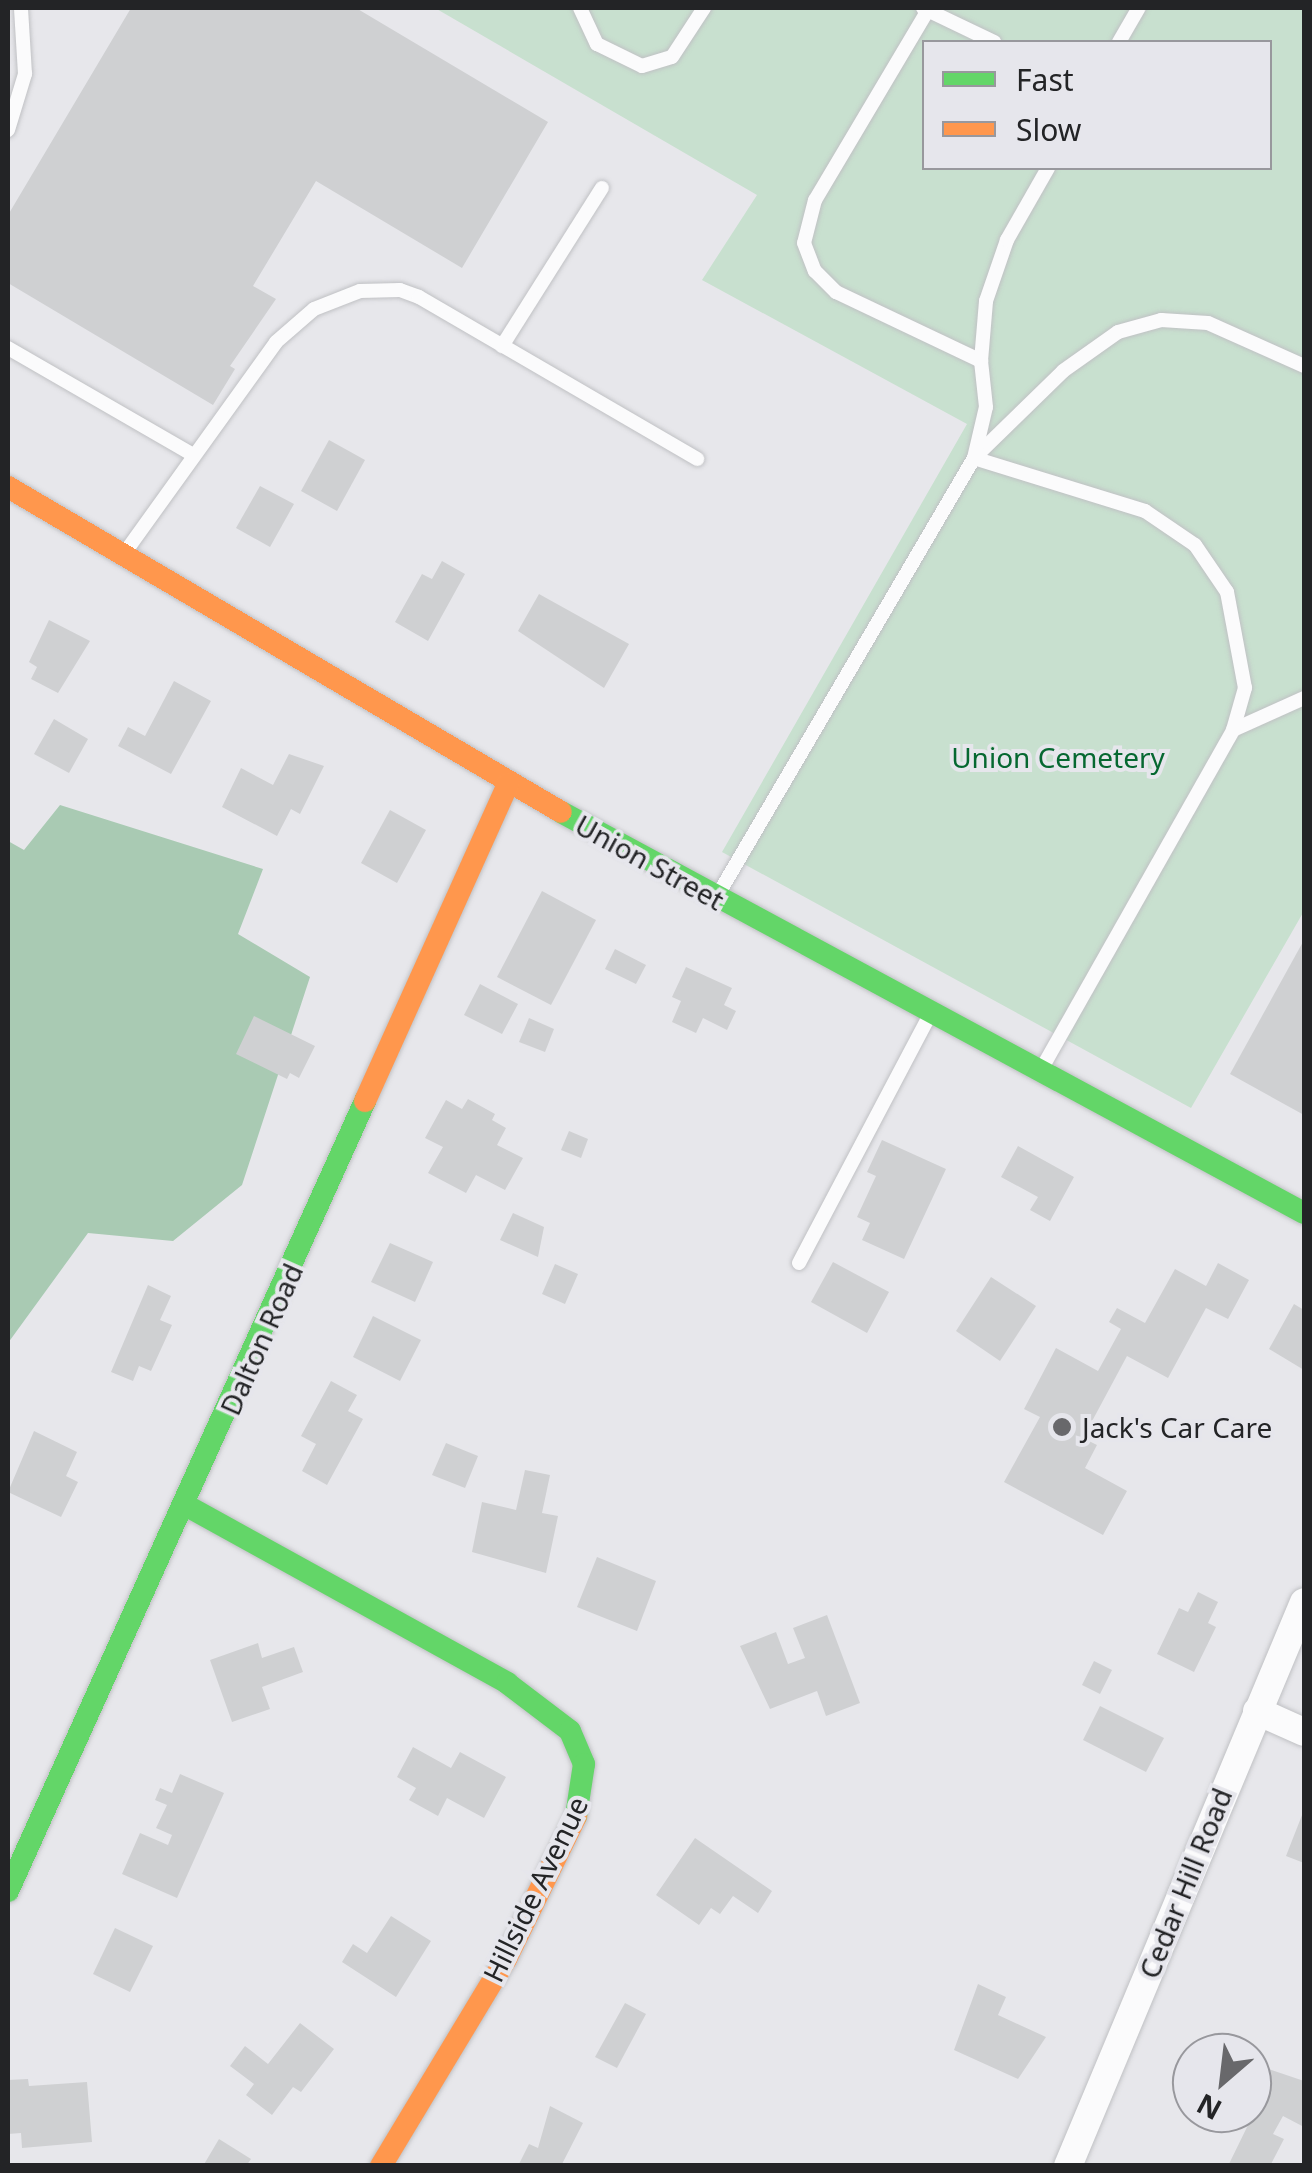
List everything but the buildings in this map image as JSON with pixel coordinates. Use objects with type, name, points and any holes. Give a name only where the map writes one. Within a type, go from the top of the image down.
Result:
[{"type":"street","name":"Union Street","points":[[8,487],[508,784],[1304,1213]]},
{"type":"street","name":"Dalton Road","points":[[9,1887],[187,1506],[508,784]]},
{"type":"street","name":"Hillside Avenue","points":[[187,1506],[507,1683],[570,1731],[584,1764],[576,1817],[506,1960],[380,2166]]},
{"type":"street","name":"Cedar Hill Road","points":[[1068,2166],[1304,1602]]},
{"type":"street","points":[[1257,1710],[1304,1732]]},
{"type":"lane","points":[[8,130],[25,74],[21,8]]},
{"type":"lane","points":[[580,8],[596,44],[642,66],[672,57],[704,8]]},
{"type":"lane","points":[[1120,40],[1139,8]]},
{"type":"lane","points":[[981,361],[836,292],[815,272],[804,243],[815,200],[925,9],[990,40]]},
{"type":"lane","points":[[974,458],[986,407],[981,361],[994,271],[1047,170]]},
{"type":"lane","points":[[502,346],[602,188]]},
{"type":"lane","points":[[122,556],[276,342],[340,295],[400,290],[697,459]]},
{"type":"lane","points":[[716,898],[974,458],[1062,371],[1138,324],[1208,323],[1304,366]]},
{"type":"lane","points":[[8,348],[193,455]]},
{"type":"lane","points":[[974,458],[1145,511],[1195,545],[1227,592],[1238,632],[1245,688],[1233,730],[1040,1070]]},
{"type":"lane","points":[[1233,730],[1304,698]]},
{"type":"lane","points":[[799,1262],[932,1012]]},
{"type":"green space","name":"Union Cemetery","points":[[435,8],[1304,8],[1304,911],[1191,1108],[722,852],[967,424],[702,280],[757,195]]},
{"type":"green space","points":[[60,805],[263,869],[238,934],[310,977],[242,1185],[173,1241],[88,1233],[8,1343],[8,841],[24,850]]},
{"type":"traffic: fast","points":[[561,812],[1304,1213]]},
{"type":"traffic: fast","points":[[8,1891],[365,1101]]},
{"type":"traffic: fast","points":[[187,1506],[507,1683],[570,1731],[584,1764],[576,1816]]},
{"type":"traffic: slow","points":[[8,487],[561,812]]},
{"type":"traffic: slow","points":[[365,1101],[508,784]]},
{"type":"traffic: slow","points":[[381,2166],[506,1959],[576,1816]]},
{"type":"place","name":"Jack's Car Care","points":[[1062,1427]]}]
